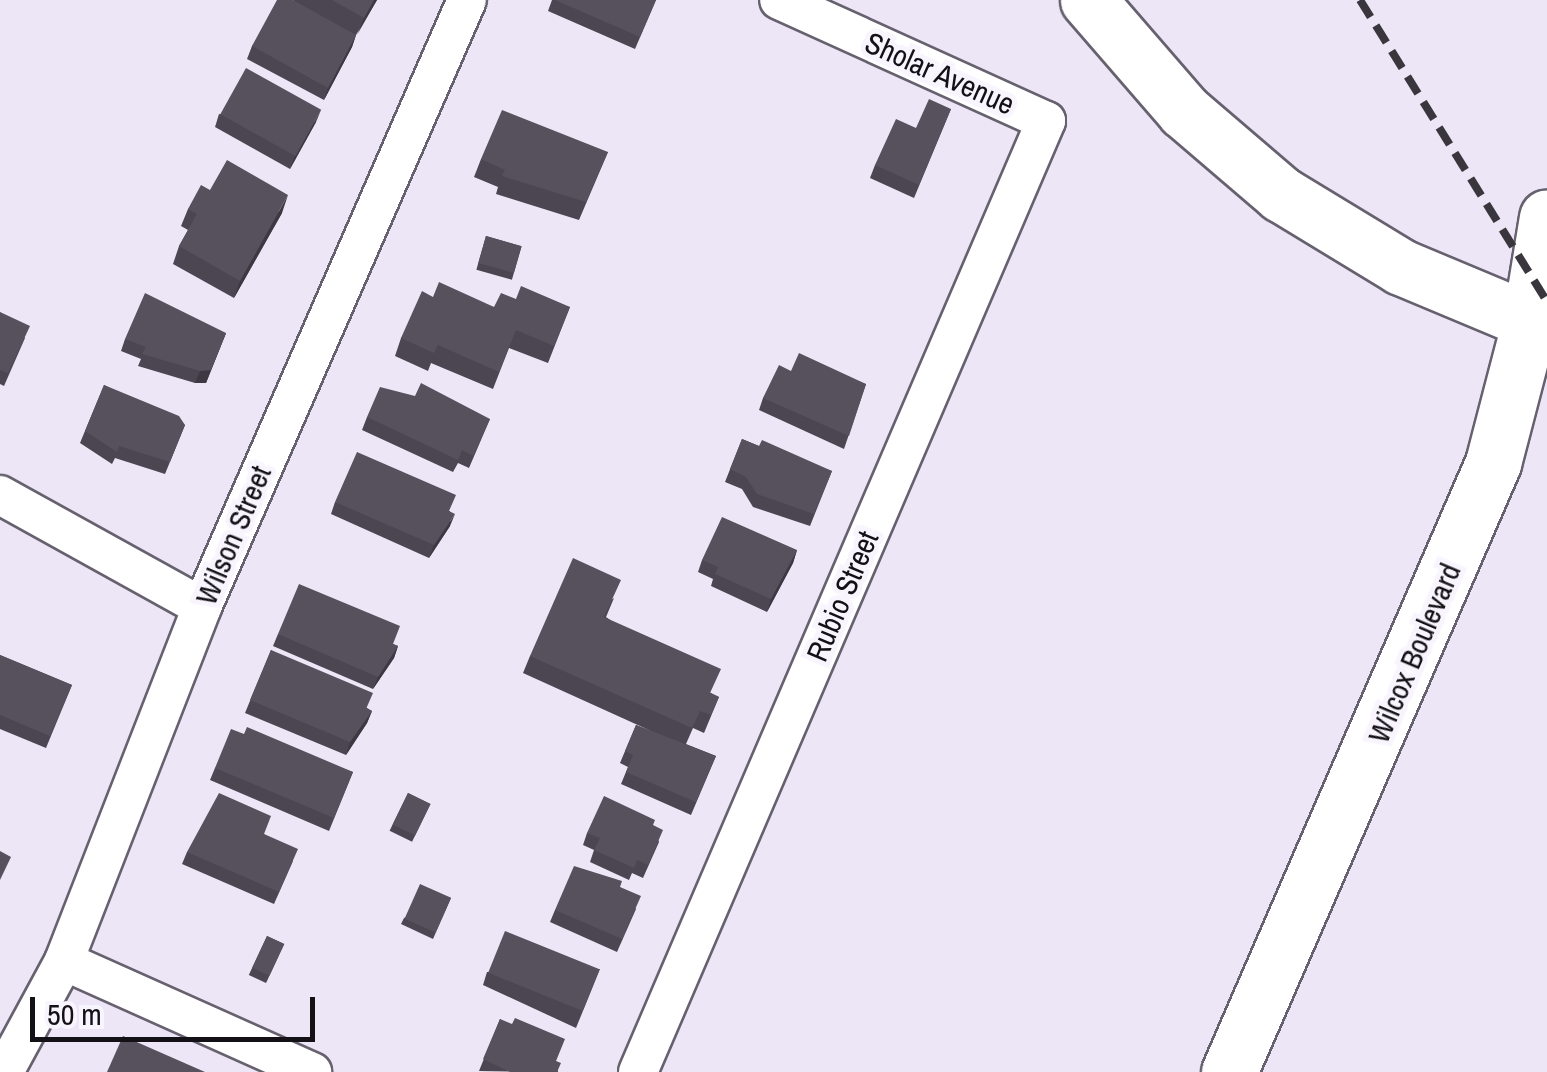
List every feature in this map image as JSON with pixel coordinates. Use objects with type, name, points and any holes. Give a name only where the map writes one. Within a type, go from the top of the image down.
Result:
[{"type":"main road","points":[[1088,0],[1184,111],[1281,194],[1400,267],[1539,324]]},
{"type":"main road","name":"Wilcox Boulevard","points":[[1229,1072],[1486,482],[1539,324],[1547,216]]},
{"type":"street","name":"Wilson Street","points":[[3,1071],[64,961],[202,607],[467,0]]},
{"type":"street","name":"Sholar Avenue","points":[[780,0],[1046,121]]},
{"type":"street","name":"Rubio Street","points":[[638,1072],[1046,121]]},
{"type":"street","points":[[0,495],[202,607]]},
{"type":"street","points":[[64,961],[312,1072]]},
{"type":"building","points":[[277,0],[293,0],[356,35],[328,88],[252,46]]},
{"type":"building","points":[[332,0],[374,0],[364,18]]},
{"type":"building","points":[[555,0],[656,0],[640,37]]},
{"type":"building","points":[[246,68],[321,110],[296,156],[220,114]]},
{"type":"building","points":[[929,99],[951,109],[919,185],[875,165],[896,119],[916,128]]},
{"type":"building","points":[[502,110],[608,152],[586,202],[502,176],[505,170],[481,159]]},
{"type":"building","points":[[227,160],[288,195],[240,281],[179,246],[197,214],[188,209],[201,185],[210,190]]},
{"type":"building","points":[[486,236],[522,246],[514,273],[478,263]]},
{"type":"building","points":[[439,282],[494,307],[501,293],[516,299],[521,286],[570,307],[554,346],[516,330],[499,372],[438,345],[434,353],[401,338],[422,291],[433,297]]},
{"type":"building","points":[[145,293],[226,333],[211,370],[200,371],[142,354],[146,347],[125,339]]},
{"type":"building","points":[[0,312],[30,326],[8,373],[0,370]]},
{"type":"building","points":[[799,353],[866,384],[849,436],[763,398],[779,365],[791,371]]},
{"type":"building","points":[[421,383],[490,419],[473,456],[462,450],[458,460],[367,417],[380,387],[415,396]]},
{"type":"building","points":[[104,385],[179,416],[185,425],[170,462],[119,446],[117,452],[85,431]]},
{"type":"building","points":[[742,439],[759,446],[762,440],[832,471],[814,514],[757,494],[746,477],[730,469]]},
{"type":"building","points":[[357,452],[456,495],[449,511],[455,514],[434,545],[335,502]]},
{"type":"building","points":[[722,517],[797,550],[771,599],[715,574],[718,567],[702,560]]},
{"type":"building","points":[[573,558],[621,580],[604,617],[721,669],[710,693],[719,697],[711,715],[700,711],[692,728],[530,656]]},
{"type":"building","points":[[299,584],[400,626],[393,644],[398,646],[378,677],[278,634]]},
{"type":"building","points":[[271,650],[373,693],[366,709],[372,711],[350,742],[250,700]]},
{"type":"building","points":[[0,655],[72,685],[50,736],[0,715]]},
{"type":"building","points":[[636,725],[716,756],[696,802],[626,772],[633,755],[625,751]]},
{"type":"building","points":[[247,727],[353,772],[334,818],[215,768],[231,729],[244,734]]},
{"type":"building","points":[[219,793],[271,816],[264,834],[298,849],[279,892],[187,852]]},
{"type":"building","points":[[408,793],[430,804],[415,835],[393,824]]},
{"type":"building","points":[[604,796],[655,820],[653,825],[663,830],[648,865],[637,860],[634,868],[594,850],[600,838],[587,833]]},
{"type":"building","points":[[0,851],[11,857],[0,880]]},
{"type":"building","points":[[574,866],[622,881],[620,887],[641,896],[622,939],[555,910]]},
{"type":"building","points":[[420,884],[451,898],[436,933],[405,919]]},
{"type":"building","points":[[505,931],[600,969],[583,1011],[488,973]]},
{"type":"building","points":[[267,936],[284,944],[269,976],[252,968]]},
{"type":"building","points":[[515,1018],[565,1039],[556,1061],[561,1063],[557,1072],[510,1072],[483,1059],[500,1019],[512,1024]]},
{"type":"building","points":[[123,1036],[205,1072],[107,1072]]},
{"type":"railway","points":[[1360,0],[1547,302]]}]
